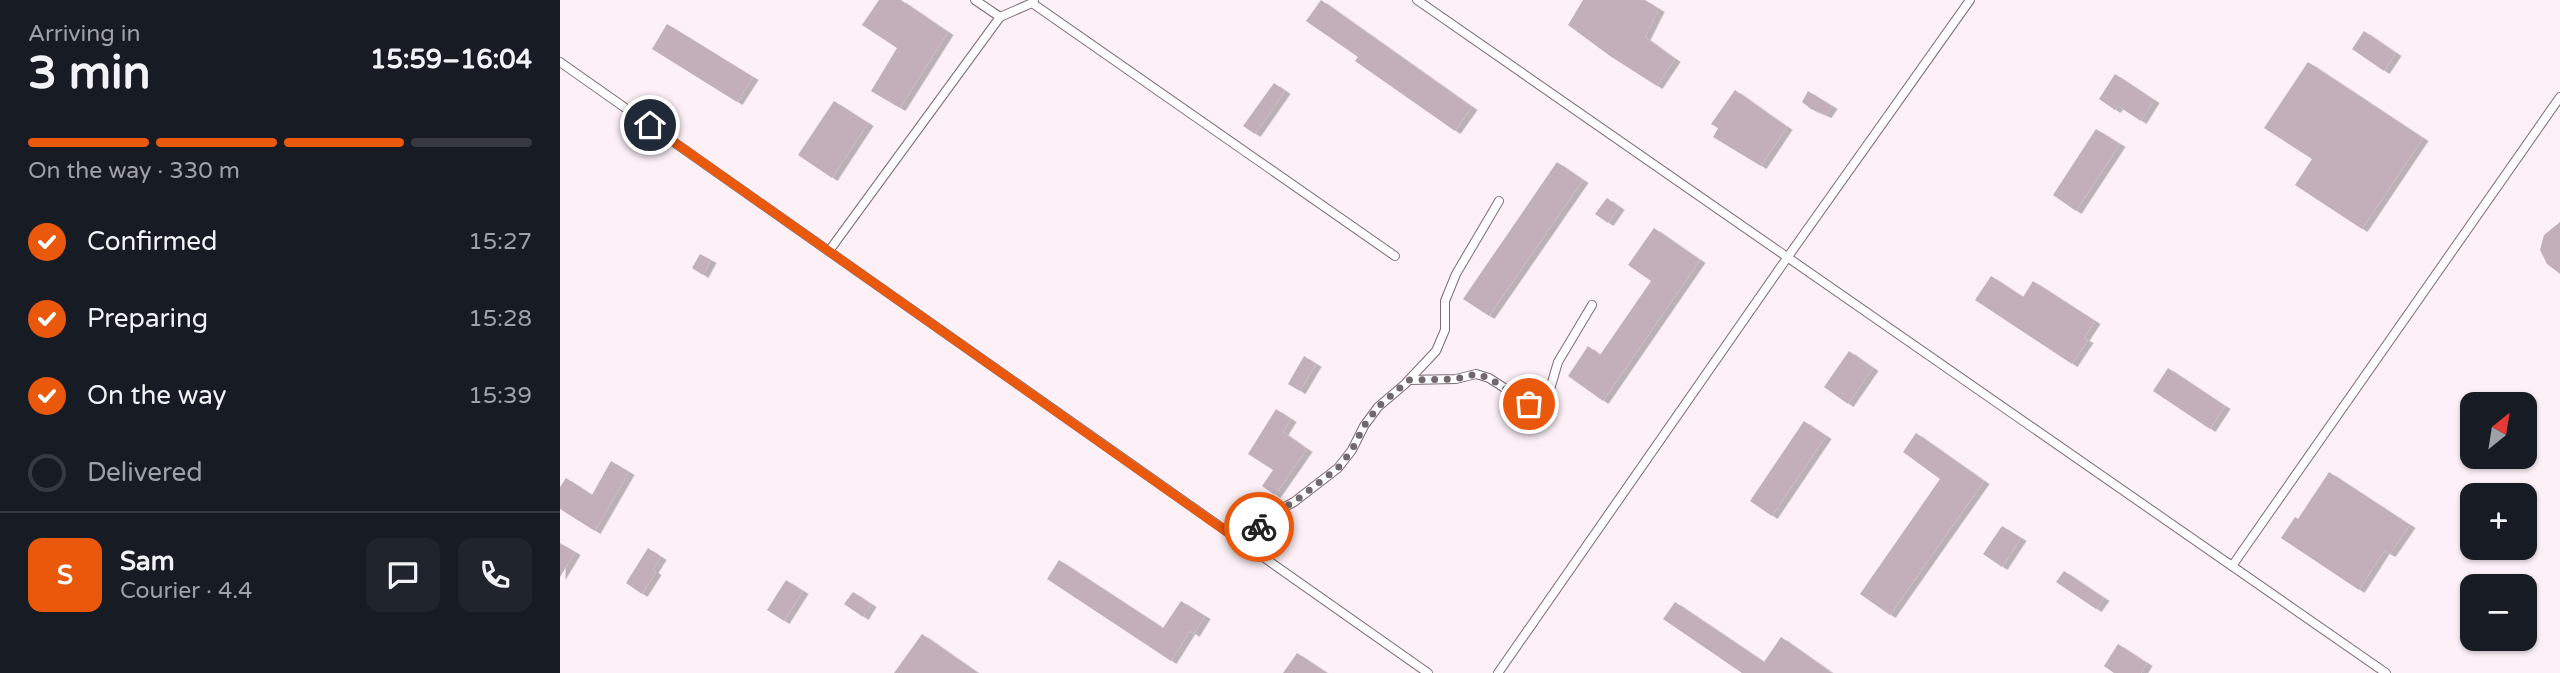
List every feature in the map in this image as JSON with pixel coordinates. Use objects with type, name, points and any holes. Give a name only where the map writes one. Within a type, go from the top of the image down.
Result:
[{"type":"lane","points":[[975,0],[1000,17]]},
{"type":"lane","points":[[1417,0],[2386,673]]},
{"type":"lane","points":[[1498,673],[1970,0]]},
{"type":"lane","points":[[829,251],[1000,17],[1033,2],[1395,256]]},
{"type":"lane","points":[[560,62],[1428,673]]},
{"type":"lane","points":[[2232,566],[2560,97]]},
{"type":"lane","points":[[1244,544],[1269,515],[1294,502],[1338,468],[1378,407],[1436,352],[1445,330],[1445,301],[1448,292],[1499,201]]},
{"type":"lane","points":[[1409,380],[1456,379],[1476,374],[1489,378],[1529,404],[1538,403],[1548,396],[1558,362],[1592,306]]},
{"type":"building","points":[[879,0],[901,0],[948,32],[900,108],[871,91],[897,48],[862,25]]},
{"type":"building","points":[[1321,0],[1472,107],[1455,131],[1355,61],[1358,57],[1306,21]]},
{"type":"building","points":[[1583,0],[1645,0],[1659,9],[1645,37],[1675,59],[1657,86],[1568,25]]},
{"type":"building","points":[[667,24],[753,77],[737,102],[652,49]]},
{"type":"building","points":[[2364,31],[2396,53],[2384,71],[2352,49]]},
{"type":"building","points":[[2308,62],[2423,138],[2362,229],[2295,185],[2312,159],[2264,128]]},
{"type":"building","points":[[2115,74],[2154,100],[2141,121],[2118,106],[2115,110],[2099,99]]},
{"type":"building","points":[[1274,83],[1285,91],[1255,134],[1243,126]]},
{"type":"building","points":[[1735,90],[1787,127],[1761,166],[1713,137],[1718,128],[1711,124]]},
{"type":"building","points":[[1808,91],[1832,106],[1826,115],[1802,102]]},
{"type":"building","points":[[834,101],[868,123],[832,178],[798,155]]},
{"type":"building","points":[[2096,129],[2120,144],[2076,211],[2053,195]]},
{"type":"building","points":[[1557,162],[1583,180],[1489,316],[1463,299]]},
{"type":"building","points":[[1607,198],[1619,207],[1608,223],[1595,214]]},
{"type":"building","points":[[2560,222],[2560,274],[2547,264],[2540,250],[2544,235]]},
{"type":"building","points":[[1654,228],[1700,260],[1603,401],[1568,376],[1588,346],[1600,355],[1651,281],[1628,265]]},
{"type":"building","points":[[700,254],[711,260],[703,275],[692,268]]},
{"type":"building","points":[[1991,276],[2023,297],[2033,281],[2095,321],[2084,338],[2088,340],[2072,364],[1975,300]]},
{"type":"building","points":[[1849,351],[1873,368],[1848,404],[1824,387]]},
{"type":"building","points":[[1304,356],[1316,364],[1300,391],[1288,384]]},
{"type":"building","points":[[2168,368],[2225,406],[2210,429],[2153,391]]},
{"type":"building","points":[[1276,409],[1291,419],[1283,432],[1307,449],[1275,495],[1262,486],[1273,470],[1248,454]]},
{"type":"building","points":[[1804,421],[1826,436],[1772,516],[1750,501]]},
{"type":"building","points":[[1916,433],[1984,481],[1890,615],[1860,594],[1940,479],[1903,452]]},
{"type":"building","points":[[611,461],[629,472],[595,531],[560,509],[560,487],[566,478],[592,495]]},
{"type":"building","points":[[2329,472],[2410,525],[2390,554],[2384,551],[2359,590],[2281,538],[2295,517],[2298,519]]},
{"type":"building","points":[[2002,526],[2021,538],[2002,567],[1983,554]]},
{"type":"building","points":[[560,543],[575,552],[560,577]]},
{"type":"building","points":[[648,548],[661,557],[653,570],[656,572],[642,594],[626,583]]},
{"type":"building","points":[[1059,560],[1163,628],[1181,601],[1205,616],[1194,634],[1190,631],[1171,661],[1047,579]]},
{"type":"building","points":[[2064,571],[2104,598],[2096,609],[2056,582]]},
{"type":"building","points":[[786,580],[803,591],[784,621],[767,610]]},
{"type":"building","points":[[853,592],[871,604],[863,617],[844,604]]},
{"type":"building","points":[[1675,602],[1764,662],[1781,637],[1832,673],[1742,673],[1663,619]]},
{"type":"building","points":[[922,634],[978,673],[894,673]]},
{"type":"building","points":[[2118,644],[2147,663],[2141,673],[2114,673],[2104,666]]},
{"type":"building","points":[[1297,653],[1327,673],[1283,673]]},
{"type":"way so far","points":[[1259,527],[1269,515],[1294,502],[1338,468],[1378,407],[1409,380],[1456,379],[1476,374],[1489,378],[1529,404]]},
{"type":"route","points":[[650,125],[1244,544],[1259,527]]}]
